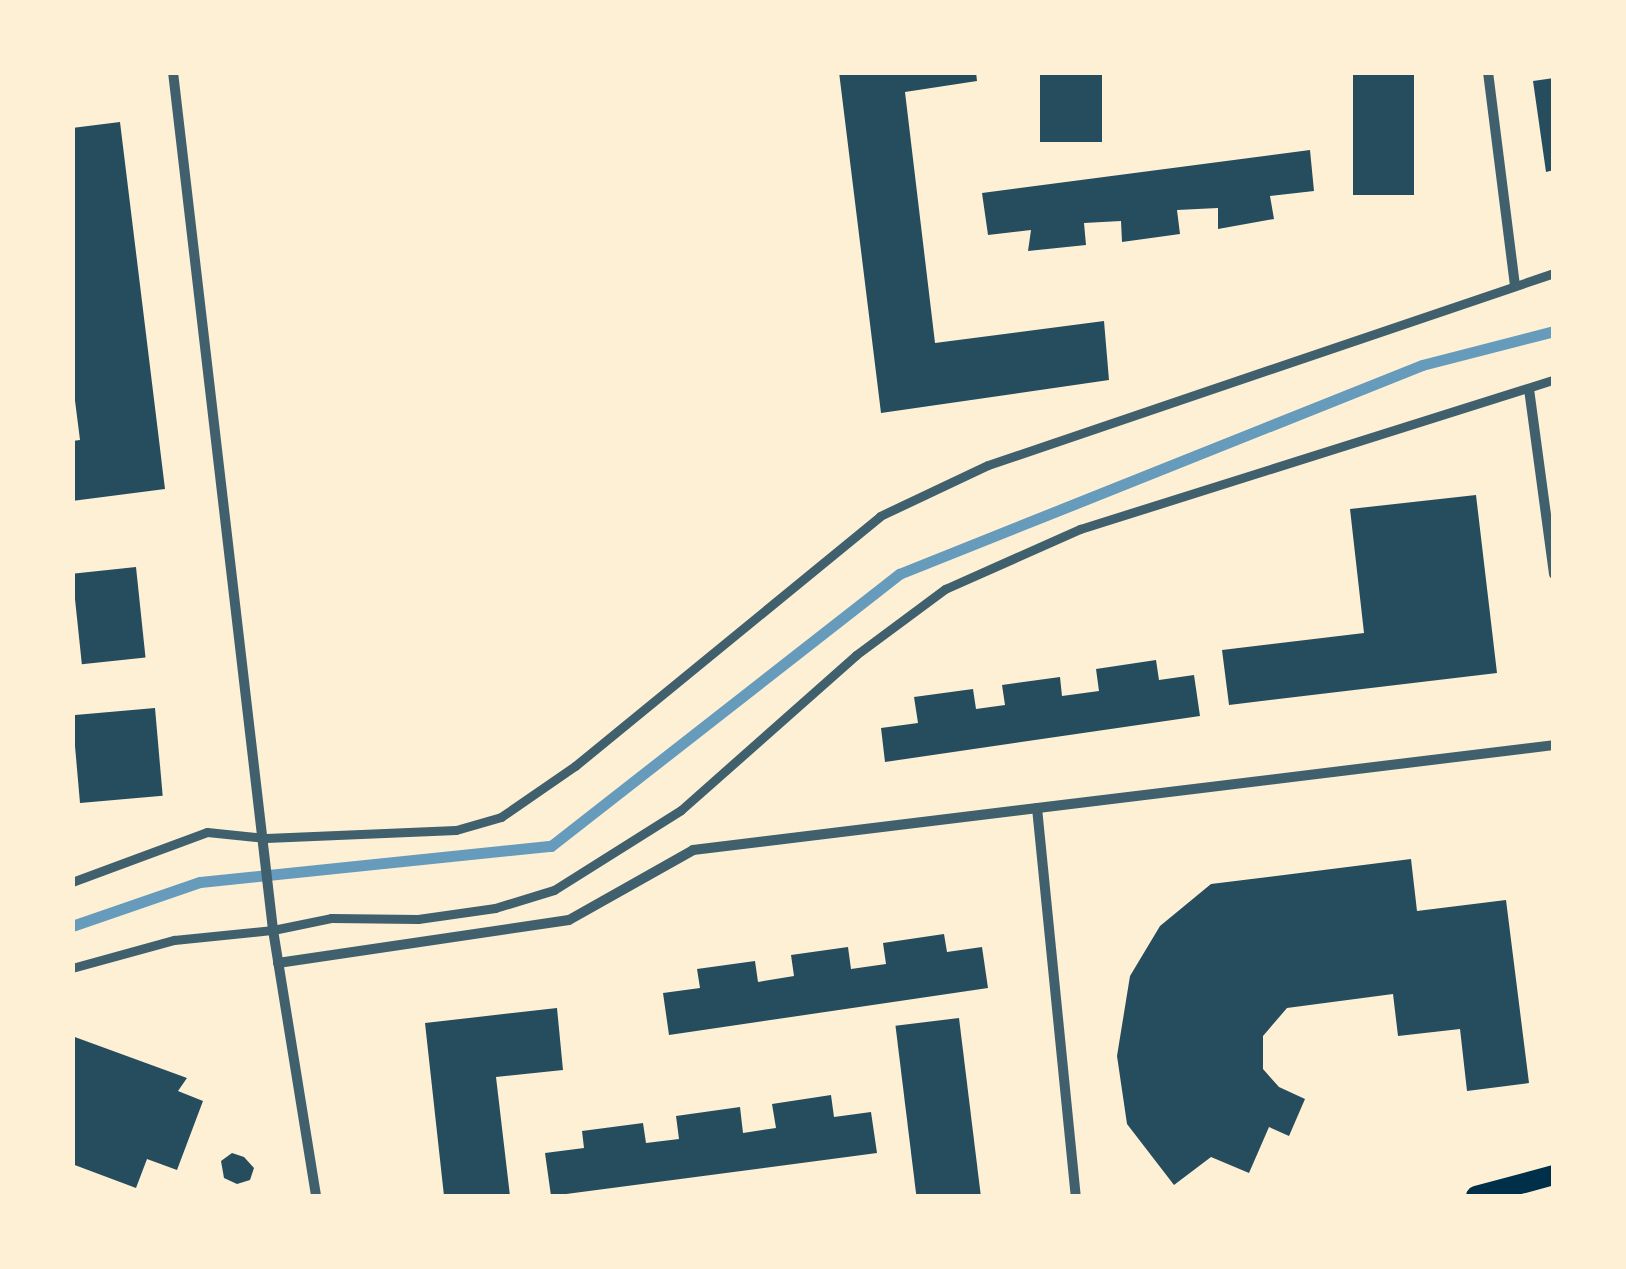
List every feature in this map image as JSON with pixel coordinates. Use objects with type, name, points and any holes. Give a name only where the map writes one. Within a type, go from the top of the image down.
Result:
[{"type":"main road","points":[[1476,1196],[1554,1175]]},
{"type":"street","points":[[172,72],[278,964],[316,1196]]},
{"type":"street","points":[[1488,72],[1515,285]]},
{"type":"street","points":[[72,882],[207,832],[266,838],[456,830],[501,816],[575,766],[880,516],[988,465],[1554,273]]},
{"type":"street","points":[[72,968],[174,940],[274,930],[331,918],[418,919],[495,908],[554,890],[681,810],[856,654],[946,590],[1080,529],[1554,380]]},
{"type":"street","points":[[1529,388],[1554,574]]},
{"type":"street","points":[[278,964],[569,920],[693,850],[1554,745]]},
{"type":"street","points":[[1037,808],[1076,1196]]},
{"type":"building","points":[[839,72],[976,72],[977,81],[905,92],[935,343],[1104,321],[1109,380],[881,413]]},
{"type":"building","points":[[1040,72],[1102,72],[1102,142],[1040,142]]},
{"type":"building","points":[[1353,72],[1414,72],[1414,195],[1353,195]]},
{"type":"building","points":[[1554,78],[1554,170],[1546,172],[1533,81]]},
{"type":"building","points":[[120,122],[165,489],[72,501],[72,441],[80,440],[72,377],[72,128]]},
{"type":"building","points":[[1310,150],[1314,191],[1270,196],[1274,219],[1218,229],[1218,208],[1177,210],[1180,234],[1122,242],[1121,221],[1084,223],[1086,245],[1028,251],[1031,230],[988,235],[982,193]]},
{"type":"building","points":[[1476,495],[1497,673],[1229,705],[1222,650],[1364,633],[1350,509]]},
{"type":"building","points":[[136,567],[146,658],[82,664],[72,574]]},
{"type":"building","points":[[1156,660],[1159,680],[1194,675],[1200,716],[885,762],[881,728],[918,723],[914,697],[973,689],[976,709],[1005,705],[1002,685],[1060,677],[1062,696],[1099,691],[1096,669]]},
{"type":"building","points":[[155,708],[163,796],[80,803],[72,715]]},
{"type":"building","points":[[1411,859],[1417,911],[1506,900],[1529,1083],[1467,1091],[1460,1029],[1398,1036],[1393,994],[1287,1008],[1263,1036],[1263,1069],[1279,1087],[1305,1099],[1289,1136],[1269,1127],[1249,1173],[1211,1157],[1174,1185],[1127,1124],[1117,1056],[1130,976],[1160,926],[1211,884]]},
{"type":"building","points":[[944,934],[947,952],[982,947],[988,988],[669,1035],[663,993],[700,988],[697,969],[755,961],[758,982],[794,976],[791,955],[848,947],[851,969],[886,964],[883,943]]},
{"type":"building","points":[[557,1008],[563,1070],[496,1077],[510,1196],[444,1196],[425,1023]]},
{"type":"building","points":[[959,1018],[981,1196],[916,1196],[895,1026]]},
{"type":"building","points":[[72,1036],[187,1078],[178,1091],[203,1101],[177,1170],[147,1159],[136,1188],[72,1164]]},
{"type":"building","points":[[831,1095],[834,1117],[871,1112],[877,1153],[551,1196],[545,1153],[584,1148],[582,1131],[643,1123],[646,1143],[679,1139],[676,1116],[740,1107],[743,1133],[776,1128],[772,1104]]},
{"type":"building","points":[[232,1153],[244,1157],[254,1168],[250,1180],[237,1184],[224,1178],[221,1161]]},
{"type":"waterway","points":[[72,926],[200,882],[551,846],[899,574],[1422,365],[1554,331]]}]
